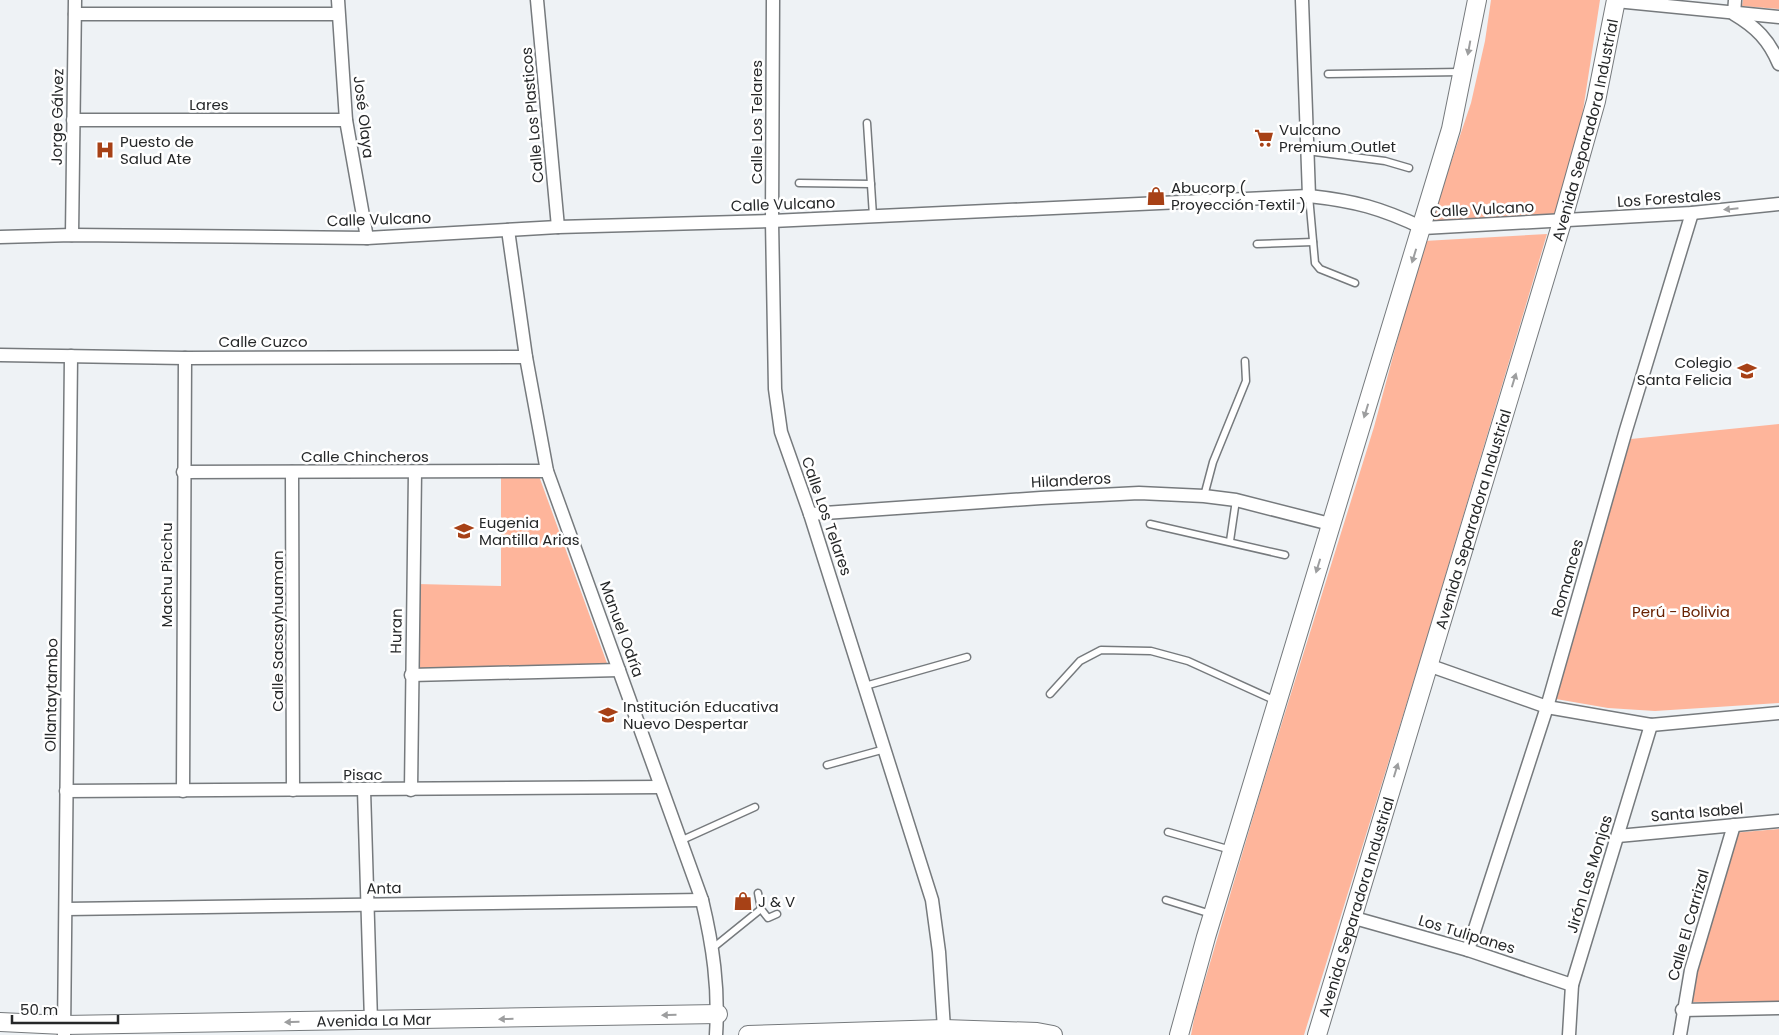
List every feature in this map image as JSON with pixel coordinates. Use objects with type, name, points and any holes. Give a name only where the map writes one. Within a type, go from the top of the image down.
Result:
[{"type":"main road","points":[[1179,1035],[1213,914],[1330,524],[1423,228],[1451,129],[1477,0]]},
{"type":"main road","name":"Avenida Separadora Industrial","points":[[1317,1035],[1562,222],[1596,101],[1616,1]]},
{"type":"main road","name":"Avenida La Mar","points":[[0,1022],[64,1030],[718,1014]]},
{"type":"main road","points":[[748,1035],[944,1029],[1037,1032],[1053,1035]]},
{"type":"street","name":"Jorge Gálvez","points":[[72,235],[75,0]]},
{"type":"street","name":"José Olaya","points":[[338,0],[346,120],[367,238]]},
{"type":"street","name":"Calle Los Plasticos","points":[[538,0],[558,227]]},
{"type":"street","name":"Calle Los Telares","points":[[773,0],[772,221],[776,398],[781,432],[810,514],[932,900],[939,952],[944,1029]]},
{"type":"street","points":[[1302,0],[1309,196]]},
{"type":"street","points":[[1734,14],[1735,0]]},
{"type":"street","points":[[1616,1],[1779,18]]},
{"type":"street","points":[[75,14],[338,14]]},
{"type":"street","points":[[1734,14],[1752,25],[1766,38],[1779,64]]},
{"type":"street","name":"Lares","points":[[72,120],[346,120]]},
{"type":"street","name":"Calle Vulcano","points":[[0,237],[72,235],[367,238],[558,227],[772,221],[1309,196],[1354,201],[1392,214],[1423,228],[1562,222]]},
{"type":"street","name":"Los Forestales","points":[[1562,222],[1692,213],[1779,204]]},
{"type":"street","name":"Romances","points":[[1468,950],[1547,707],[1626,430],[1692,213]]},
{"type":"street","name":"Manuel Odría","points":[[508,230],[526,357],[547,471],[702,900],[714,947],[718,1014],[716,1035]]},
{"type":"street","name":"Calle Cuzco","points":[[0,355],[185,358],[526,357]]},
{"type":"street","name":"Ollantaytambo","points":[[64,1030],[71,356]]},
{"type":"street","name":"Machu Picchu","points":[[183,792],[185,358]]},
{"type":"street","name":"Calle Chincheros","points":[[183,472],[547,471]]},
{"type":"street","name":"Calle Sacsayhuaman","points":[[292,472],[293,790]]},
{"type":"street","name":"Huran","points":[[411,790],[415,472]]},
{"type":"street","name":"Hilanderos","points":[[810,514],[1138,493],[1204,496],[1236,500],[1330,524]]},
{"type":"street","points":[[1428,665],[1547,707],[1651,725],[1779,713]]},
{"type":"street","points":[[411,675],[619,670]]},
{"type":"street","name":"Jirón Las Monjas","points":[[1569,1035],[1572,985],[1651,725]]},
{"type":"street","name":"Pisac","points":[[66,791],[183,792],[660,787]]},
{"type":"street","points":[[364,790],[371,1021]]},
{"type":"street","name":"Santa Isabel","points":[[1618,836],[1779,821]]},
{"type":"street","name":"Calle El Carrizal","points":[[1680,1035],[1682,1010],[1691,970],[1734,825]]},
{"type":"street","name":"Anta","points":[[66,909],[702,900]]},
{"type":"street","name":"Los Tulipanes","points":[[1351,917],[1468,950],[1572,985]]},
{"type":"street","points":[[1682,1010],[1779,1008]]},
{"type":"lane","points":[[1328,74],[1464,72]]},
{"type":"lane","points":[[867,123],[873,216]]},
{"type":"lane","points":[[1306,151],[1385,161],[1409,168]]},
{"type":"lane","points":[[799,183],[871,184]]},
{"type":"lane","points":[[1309,196],[1315,263],[1320,269],[1355,283]]},
{"type":"lane","points":[[1257,244],[1312,242]]},
{"type":"lane","points":[[1204,496],[1214,462],[1246,381],[1245,360]]},
{"type":"lane","points":[[1230,541],[1236,500]]},
{"type":"lane","points":[[1150,524],[1285,555]]},
{"type":"lane","points":[[1050,694],[1080,661],[1101,650],[1151,651],[1188,661],[1277,701]]},
{"type":"lane","points":[[865,686],[967,657]]},
{"type":"lane","points":[[827,765],[885,749]]},
{"type":"lane","points":[[680,841],[755,807]]},
{"type":"lane","points":[[1168,832],[1232,850]]},
{"type":"lane","points":[[758,893],[762,909],[768,918],[777,914]]},
{"type":"lane","points":[[1166,900],[1213,914]]},
{"type":"lane","points":[[714,947],[762,909]]},
{"type":"green space","points":[[1491,0],[1600,0],[1582,117],[1555,216],[1431,222],[1471,103],[1485,41]]},
{"type":"green space","points":[[1743,0],[1779,0],[1779,9],[1742,6]]},
{"type":"green space","points":[[1547,234],[1425,644],[1304,1035],[1191,1035],[1195,1014],[1261,790],[1374,427],[1424,241]]},
{"type":"green space","name":"Perú - Bolivia","points":[[1779,424],[1779,703],[1655,711],[1608,708],[1556,699],[1552,696],[1631,439]]},
{"type":"green space","points":[[539,476],[608,666],[415,670],[417,584],[501,586],[501,477]]},
{"type":"green space","points":[[1779,829],[1779,1001],[1691,1002],[1688,994],[1732,833]]},
{"type":"place","name":"Vulcano Premium Outlet","points":[[1264,138]]},
{"type":"place","name":"Puesto de Salud Ate","points":[[105,150]]},
{"type":"place","name":"Abucorp ( Proyección Textil )","points":[[1156,196]]},
{"type":"place","name":"Colegio Santa Felicia","points":[[1747,371]]},
{"type":"place","name":"Eugenia Mantilla Arias","points":[[464,531]]},
{"type":"place","name":"Institución Educativa Nuevo Despertar","points":[[608,715]]},
{"type":"place","name":"J & V","points":[[743,901]]}]
